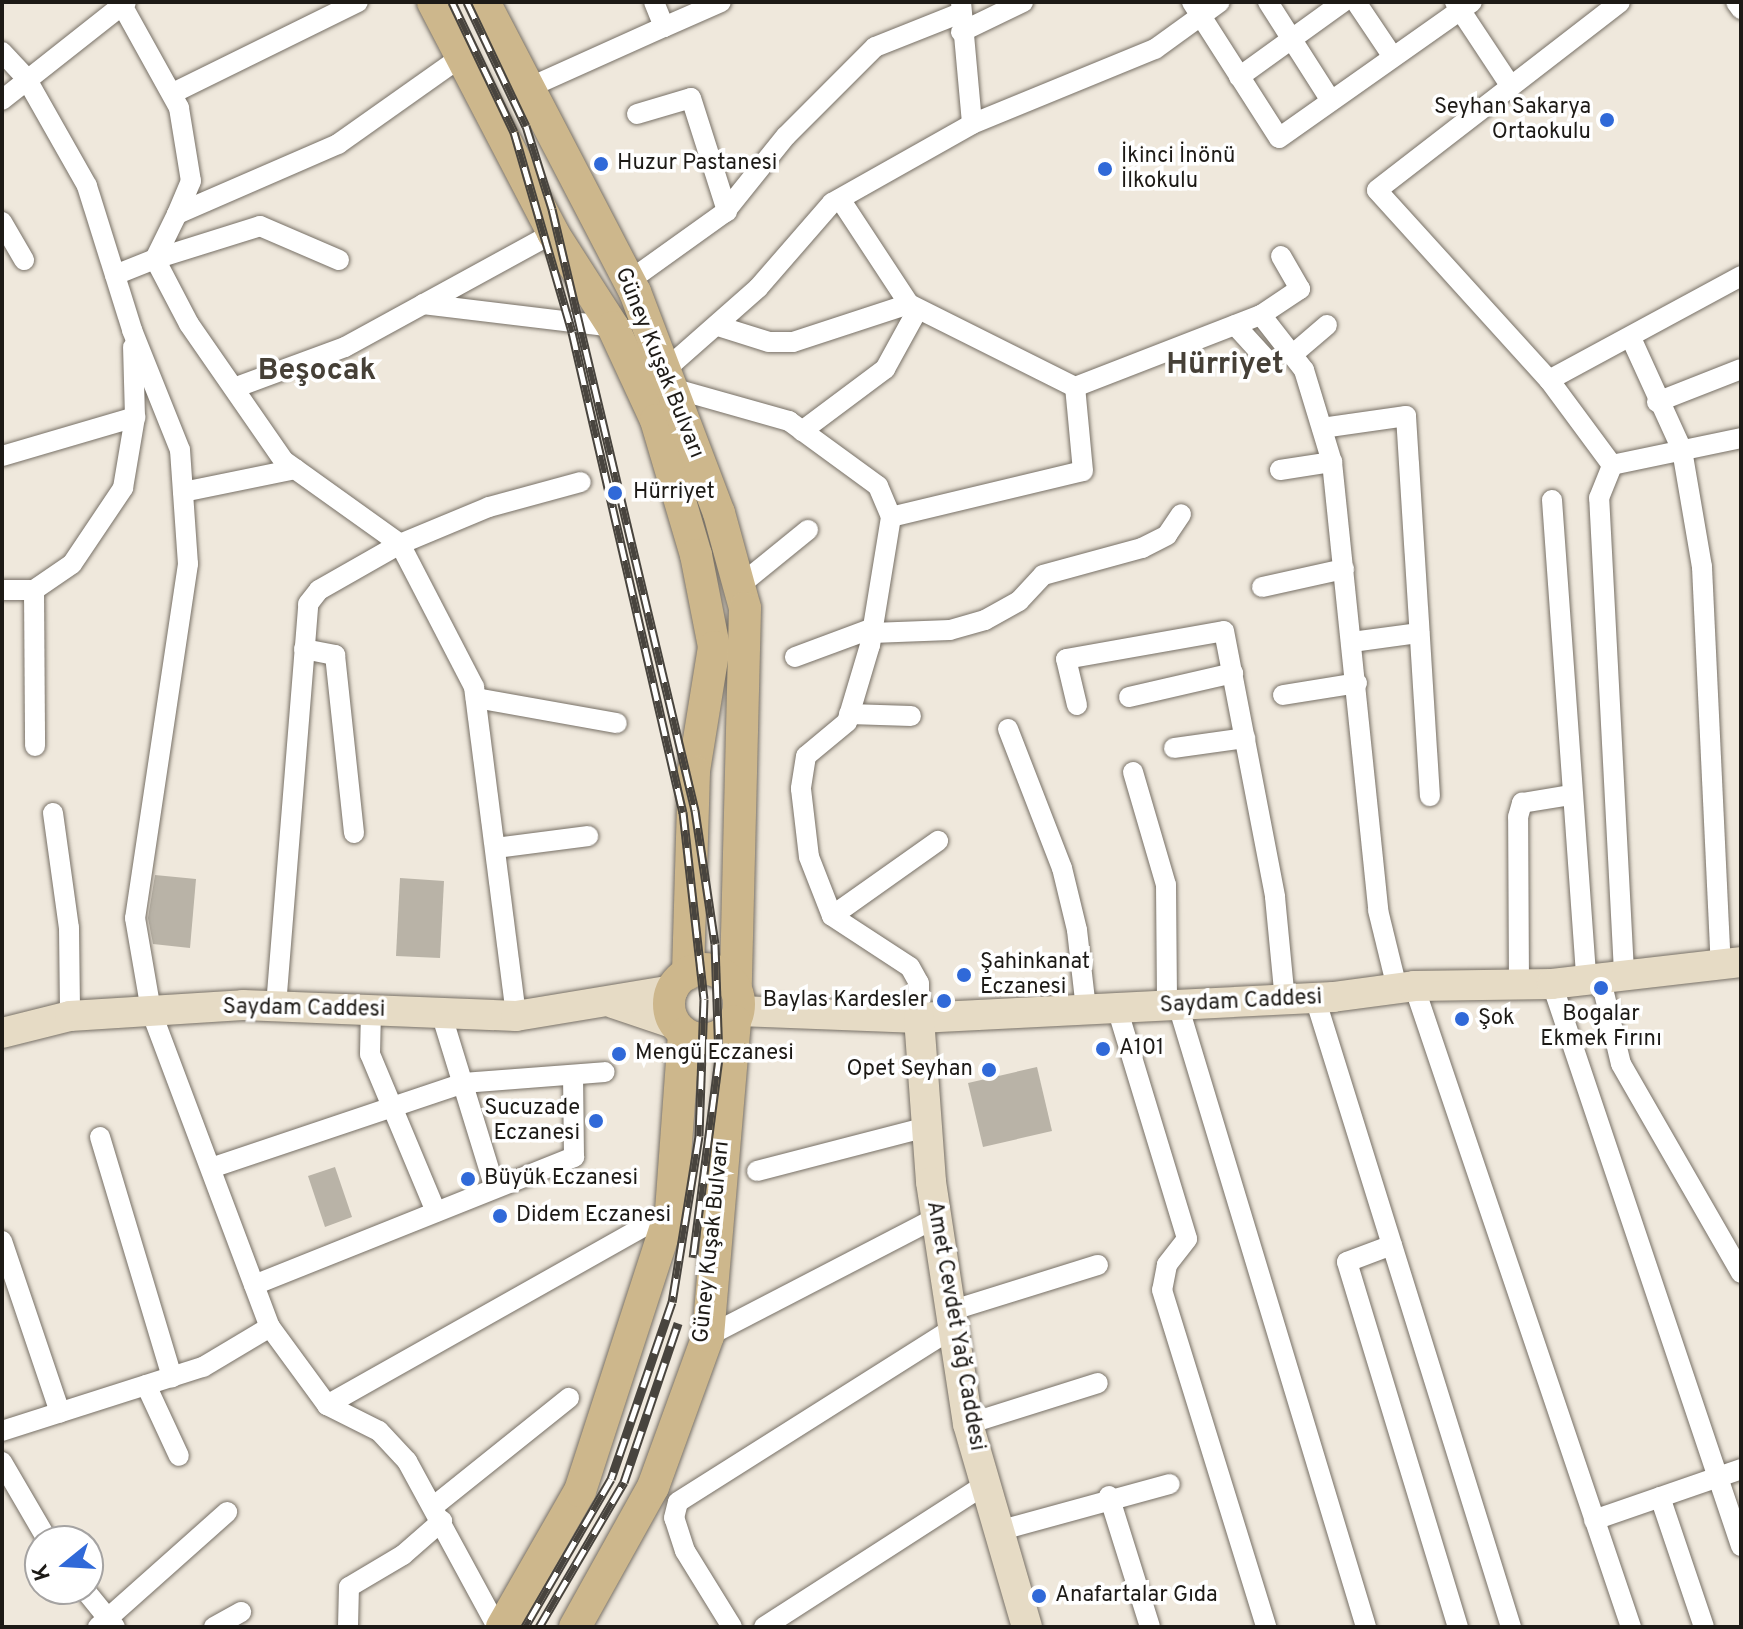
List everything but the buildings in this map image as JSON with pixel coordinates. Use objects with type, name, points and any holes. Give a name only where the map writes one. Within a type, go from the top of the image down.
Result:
[{"type":"main road","name":"Güney Kuşak Bulvarı","points":[[433,2],[465,54],[553,233],[613,327],[656,420],[696,555],[714,647],[694,771],[680,982],[671,1211],[580,1491],[500,1627]]},
{"type":"main road","name":"Güney Kuşak Bulvarı","points":[[484,2],[629,281],[719,513],[739,586],[745,694],[736,1007],[708,1336],[653,1487],[575,1627]]},
{"type":"main road","name":"Saydam Caddesi","points":[[736,1007],[919,1018],[1285,1000],[1405,987],[1552,984],[1603,976],[1731,965]]},
{"type":"main road","points":[[607,1001],[706,1039],[736,1007],[710,970],[680,982]]},
{"type":"main road","name":"Saydam Caddesi","points":[[2,1033],[70,1016],[276,1006],[516,1016],[607,1001],[680,982]]},
{"type":"main road","name":"Amet Cevdet Yağ Caddesi","points":[[919,1018],[936,1218],[968,1424],[1027,1627]]},
{"type":"street","points":[[173,93],[358,2]]},
{"type":"street","points":[[654,2],[664,27]]},
{"type":"street","points":[[528,88],[721,2]]},
{"type":"street","points":[[629,281],[727,211],[786,136],[875,47],[960,16],[1023,2]]},
{"type":"street","points":[[919,1018],[919,983],[910,967],[832,916],[809,857],[801,789],[806,756],[849,714],[872,630],[891,517],[878,486],[802,431],[668,379],[840,199],[972,124],[1155,49],[1196,9],[1220,2]]},
{"type":"street","points":[[1268,2],[1331,101]]},
{"type":"street","points":[[1239,77],[1343,2]]},
{"type":"street","points":[[1356,2],[1393,57]]},
{"type":"street","points":[[1612,465],[1549,380],[1377,190],[1620,2]]},
{"type":"street","points":[[1736,2],[1741,9]]},
{"type":"street","points":[[2,100],[26,78],[124,4],[173,93],[191,181],[155,259]]},
{"type":"street","points":[[1196,9],[1279,138],[1462,5],[1510,85]]},
{"type":"street","points":[[960,16],[972,124]]},
{"type":"street","points":[[2,52],[26,78],[87,186],[132,330],[180,450],[188,564],[135,918],[151,1011],[270,1327],[327,1405],[379,1431],[438,1513],[500,1627]]},
{"type":"street","points":[[177,214],[338,144],[465,54]]},
{"type":"street","points":[[637,114],[691,98],[727,211]]},
{"type":"street","points":[[840,199],[914,306],[1075,387],[1261,315],[1300,289],[1281,256]]},
{"type":"street","points":[[2,222],[24,260]]},
{"type":"street","points":[[115,275],[260,226],[339,260]]},
{"type":"street","points":[[234,388],[345,347],[553,233]]},
{"type":"street","points":[[155,259],[189,324],[296,469],[400,544],[476,698],[516,1016]]},
{"type":"street","points":[[1549,380],[1741,276]]},
{"type":"street","points":[[423,304],[613,327]]},
{"type":"street","points":[[718,326],[769,342],[793,342],[914,306]]},
{"type":"street","points":[[802,431],[885,369],[914,306]]},
{"type":"street","points":[[1261,315],[1304,370],[1332,462],[1378,910],[1631,1627]]},
{"type":"street","points":[[1235,325],[1267,360]]},
{"type":"street","points":[[1292,355],[1327,325]]},
{"type":"street","points":[[2,590],[34,590],[72,564],[123,488],[135,417],[132,330]]},
{"type":"street","points":[[1631,338],[1657,402],[1682,450],[1702,567],[1731,965]]},
{"type":"street","points":[[1657,402],[1741,369]]},
{"type":"street","points":[[891,517],[1083,471],[1075,387]]},
{"type":"street","points":[[1322,428],[1406,416],[1430,796]]},
{"type":"street","points":[[2,456],[135,417]]},
{"type":"street","points":[[1612,465],[1741,438]]},
{"type":"street","points":[[1280,470],[1332,462]]},
{"type":"street","points":[[1603,976],[1599,498],[1612,465]]},
{"type":"street","points":[[183,492],[296,469]]},
{"type":"street","points":[[276,1006],[308,604],[319,590],[400,544],[489,507],[581,482]]},
{"type":"street","points":[[1552,500],[1571,795],[1621,1064],[1741,1273]]},
{"type":"street","points":[[795,657],[872,630],[950,630],[985,620],[1019,601],[1043,575],[1142,548],[1167,535],[1181,514]]},
{"type":"street","points":[[739,586],[808,530]]},
{"type":"street","points":[[1262,587],[1344,569]]},
{"type":"street","points":[[34,590],[35,746]]},
{"type":"street","points":[[1077,705],[1066,659],[1224,631],[1275,897],[1285,1000]]},
{"type":"street","points":[[1352,642],[1419,633]]},
{"type":"street","points":[[304,649],[335,655],[354,833]]},
{"type":"street","points":[[1129,697],[1233,673]]},
{"type":"street","points":[[1283,695],[1357,683]]},
{"type":"street","points":[[476,698],[617,723]]},
{"type":"street","points":[[849,714],[911,716]]},
{"type":"street","points":[[1008,729],[1062,868],[1086,1009]]},
{"type":"street","points":[[1174,748],[1245,738]]},
{"type":"street","points":[[1133,772],[1166,885],[1172,1005],[1366,1627]]},
{"type":"street","points":[[1519,985],[1518,817],[1522,803],[1571,795]]},
{"type":"street","points":[[53,813],[69,928],[70,1016]]},
{"type":"street","points":[[496,848],[588,836]]},
{"type":"street","points":[[832,916],[938,841]]},
{"type":"street","points":[[1552,984],[1715,1478],[1741,1546]]},
{"type":"street","points":[[1315,998],[1511,1627]]},
{"type":"street","points":[[1117,1008],[1187,1239],[1167,1265],[1162,1290],[1266,1627]]},
{"type":"street","points":[[371,1010],[370,1054],[436,1212]]},
{"type":"street","points":[[441,1013],[495,1188]]},
{"type":"street","points":[[211,1168],[463,1083],[605,1072]]},
{"type":"street","points":[[254,1285],[574,1157],[573,1075]]},
{"type":"street","points":[[757,1171],[927,1127]]},
{"type":"street","points":[[100,1137],[172,1377]]},
{"type":"street","points":[[327,1405],[671,1211]]},
{"type":"street","points":[[708,1336],[936,1218]]},
{"type":"street","points":[[2,1241],[60,1412]]},
{"type":"street","points":[[1392,1245],[1347,1262],[1458,1627]]},
{"type":"street","points":[[732,1627],[685,1551],[674,1518],[678,1502],[952,1320],[1098,1265]]},
{"type":"street","points":[[2,1431],[203,1367],[270,1327]]},
{"type":"street","points":[[968,1424],[1098,1383]]},
{"type":"street","points":[[146,1385],[179,1456]]},
{"type":"street","points":[[348,1627],[349,1587],[403,1555],[438,1513],[569,1398]]},
{"type":"street","points":[[2,1462],[39,1525]]},
{"type":"street","points":[[1594,1520],[1741,1469]]},
{"type":"street","points":[[998,1531],[1109,1496],[1170,1484]]},
{"type":"street","points":[[764,1627],[984,1485]]},
{"type":"street","points":[[1109,1496],[1150,1627]]},
{"type":"street","points":[[1660,1497],[1704,1627]]},
{"type":"street","points":[[95,1605],[107,1624],[227,1512]]},
{"type":"street","points":[[214,1627],[241,1612]]},
{"type":"railway","points":[[452,2],[514,132],[572,332],[683,812],[704,999],[699,1136],[672,1302],[611,1479],[525,1627]]},
{"type":"railway","points":[[467,2],[526,126],[552,209],[695,810],[715,944],[719,1058],[693,1257]]},
{"type":"railway","points":[[539,1627],[624,1482],[678,1323]]},
{"type":"place","name":"Seyhan Sakarya Ortaokulu","points":[[1607,120]]},
{"type":"place","name":"Huzur Pastanesi","points":[[601,164]]},
{"type":"place","name":"İkinci İnönü İlkokulu","points":[[1105,169]]},
{"type":"place","name":"Hürriyet","points":[[615,493]]},
{"type":"place","name":"Şahinkanat Eczanesi","points":[[964,975]]},
{"type":"place","name":"Bogalar Ekmek Fırını","points":[[1601,988]]},
{"type":"place","name":"Baylas Kardesler","points":[[944,1001]]},
{"type":"place","name":"Şok","points":[[1462,1019]]},
{"type":"place","name":"A101","points":[[1103,1049]]},
{"type":"place","name":"Mengü Eczanesi","points":[[619,1054]]},
{"type":"place","name":"Opet Seyhan","points":[[989,1070]]},
{"type":"place","name":"Sucuzade Eczanesi","points":[[596,1121]]},
{"type":"place","name":"Büyük Eczanesi","points":[[468,1179]]},
{"type":"place","name":"Didem Eczanesi","points":[[500,1216]]},
{"type":"place","name":"Anafartalar Gıda","points":[[1039,1596]]},
{"type":"district","name":"Hürriyet","points":[[1225,366]]},
{"type":"district","name":"Beşocak","points":[[317,372]]}]
